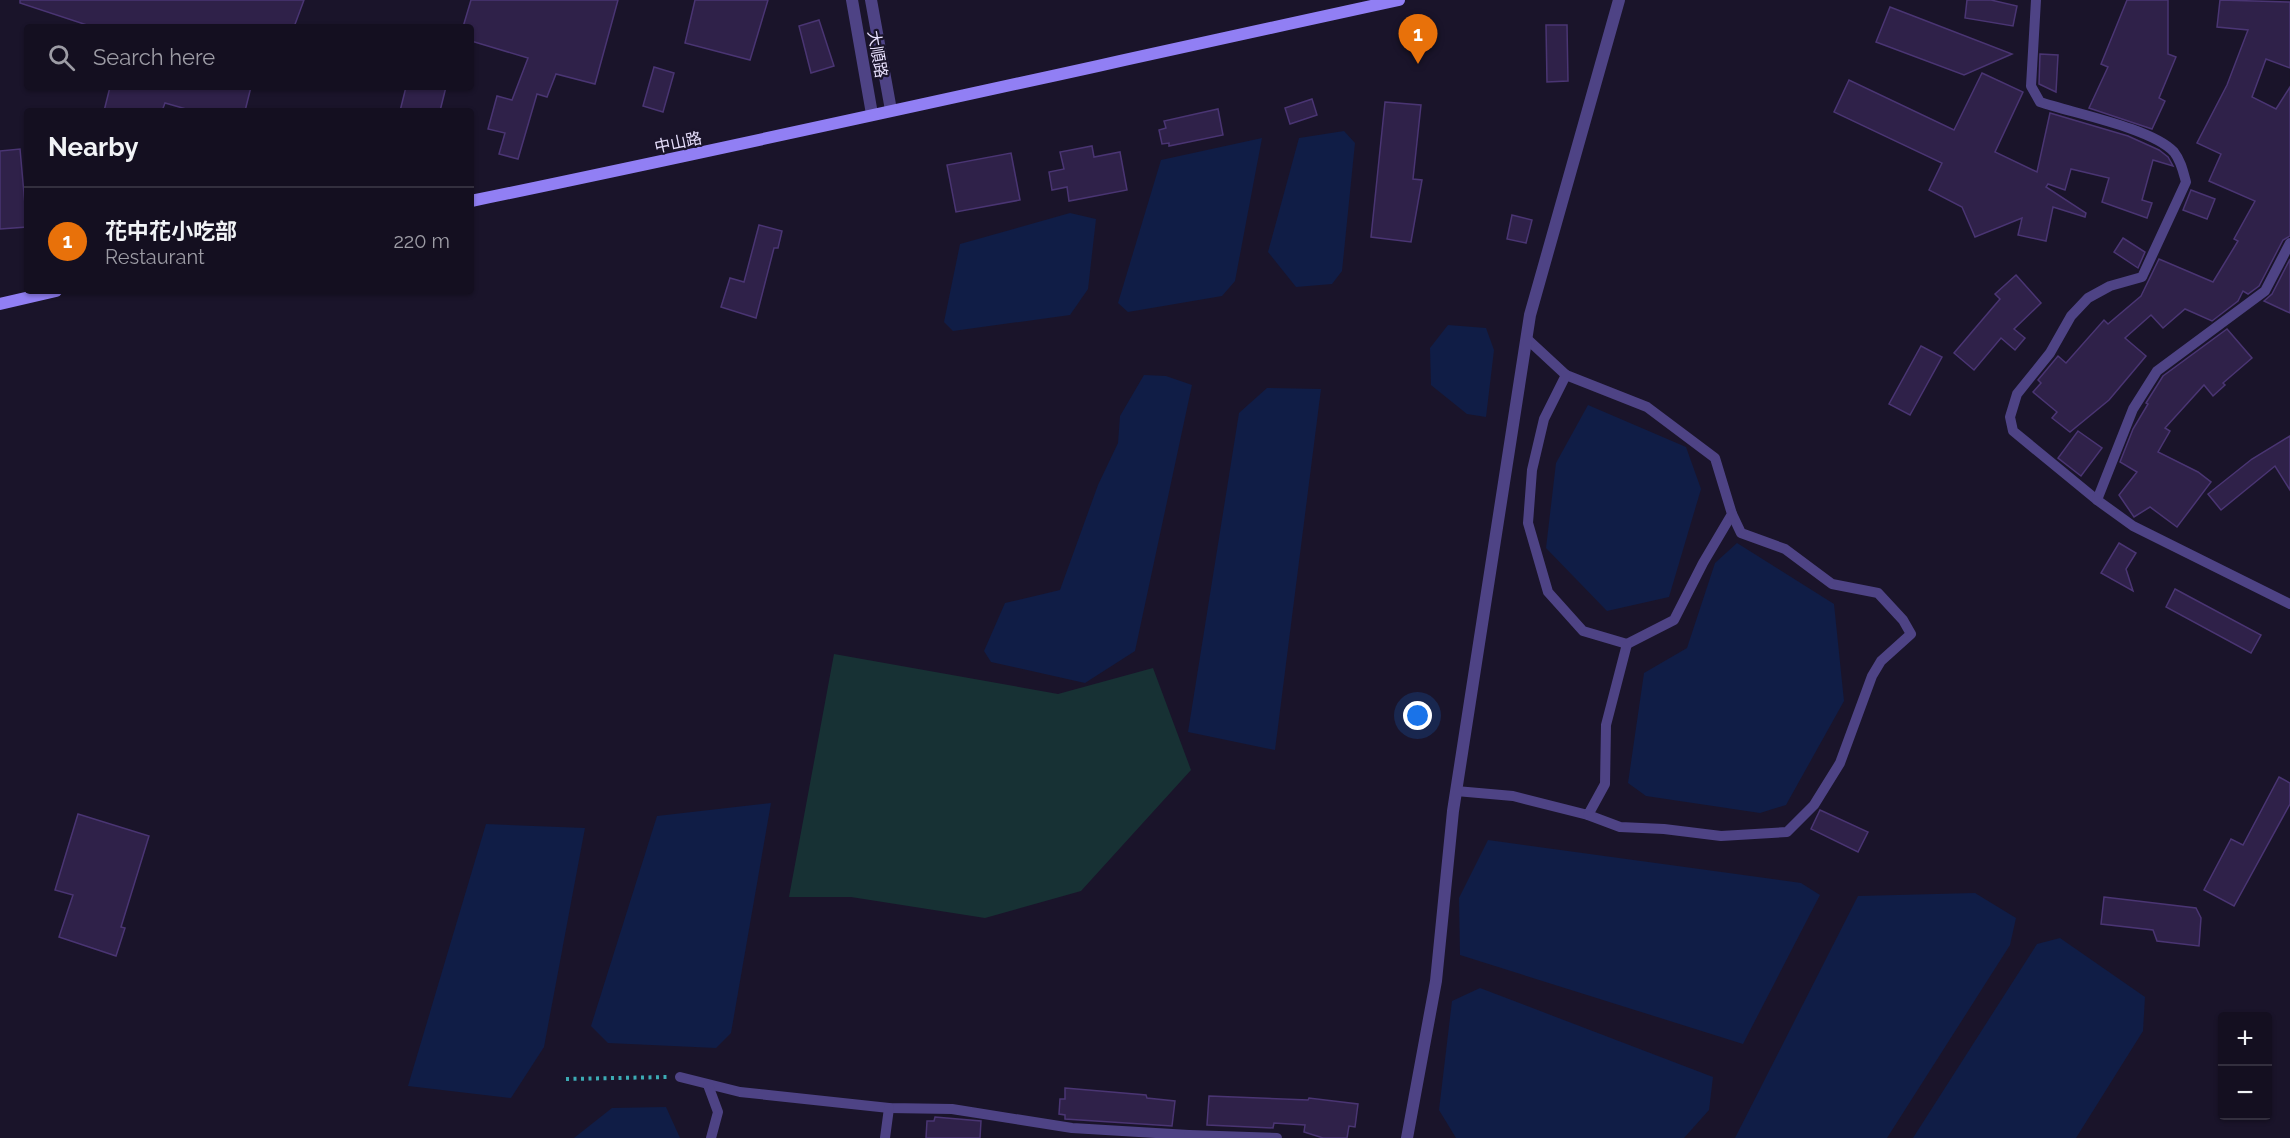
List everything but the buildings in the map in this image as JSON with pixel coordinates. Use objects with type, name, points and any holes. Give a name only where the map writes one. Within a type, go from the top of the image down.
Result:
[{"type":"main road","name":"中山路","points":[[474,200],[760,141],[872,114],[1399,0]]},
{"type":"main road","points":[[0,304],[43,294]]},
{"type":"street","name":"大順路","points":[[852,0],[872,114]]},
{"type":"street","name":"大順路","points":[[871,0],[891,110]]},
{"type":"street","points":[[1407,1138],[1436,981],[1456,791],[1530,315],[1619,0]]},
{"type":"lane","points":[[2036,0],[2031,86],[2040,102],[2088,114],[2130,129],[2172,151],[2181,163],[2186,182],[2142,278],[2110,286],[2088,298],[2071,316],[2050,353],[2017,394],[2010,417],[2013,431],[2097,500],[2133,526],[2290,604]]},
{"type":"lane","points":[[2097,500],[2133,408],[2157,371],[2265,291],[2290,243]]},
{"type":"lane","points":[[1456,791],[1513,796],[1588,815],[1620,827],[1664,829],[1721,836],[1787,832],[1814,805],[1840,764],[1872,676],[1881,661],[1911,634],[1903,620],[1878,593],[1832,584],[1785,549],[1741,533],[1732,514],[1714,458],[1647,406],[1566,375],[1526,338]]},
{"type":"lane","points":[[1566,375],[1544,419],[1532,470],[1528,523],[1548,592],[1582,631],[1627,644],[1674,620],[1703,563],[1732,514]]},
{"type":"lane","points":[[1588,815],[1605,784],[1606,725],[1627,644]]},
{"type":"lane","points":[[680,1077],[740,1092],[889,1108],[952,1109],[1072,1128],[1189,1137],[1277,1138]]},
{"type":"lane","points":[[708,1085],[718,1112],[711,1138]]},
{"type":"lane","points":[[885,1138],[889,1108]]},
{"type":"path","points":[[566,1079],[680,1077]]},
{"type":"green space","points":[[834,654],[1058,694],[1153,668],[1191,770],[1081,891],[985,918],[851,897],[789,897]]},
{"type":"water","points":[[1344,131],[1355,143],[1342,271],[1332,284],[1296,287],[1268,252],[1299,138]]},
{"type":"water","points":[[1262,138],[1235,281],[1222,296],[1128,312],[1118,303],[1161,160]]},
{"type":"water","points":[[1070,213],[1096,219],[1088,289],[1070,315],[953,331],[944,322],[960,244]]},
{"type":"water","points":[[1448,325],[1486,328],[1494,350],[1486,417],[1467,414],[1431,385],[1430,348]]},
{"type":"water","points":[[1144,375],[1166,376],[1192,385],[1135,651],[1085,683],[991,662],[984,651],[1005,603],[1060,590],[1098,485],[1118,443],[1120,416]]},
{"type":"water","points":[[1267,388],[1321,389],[1275,750],[1188,732],[1239,413]]},
{"type":"water","points":[[1588,405],[1686,447],[1701,489],[1669,597],[1607,611],[1546,548],[1556,463]]},
{"type":"water","points":[[1737,543],[1834,604],[1844,701],[1786,805],[1760,813],[1646,796],[1628,783],[1644,673],[1687,648],[1715,563]]},
{"type":"water","points":[[771,803],[731,1033],[716,1048],[608,1043],[591,1026],[657,816]]},
{"type":"water","points":[[486,824],[585,828],[544,1047],[511,1098],[408,1086]]},
{"type":"water","points":[[1488,840],[1801,883],[1820,895],[1743,1044],[1460,955],[1459,898]]},
{"type":"water","points":[[1975,893],[2016,918],[2010,945],[1887,1138],[1735,1138],[1858,896]]},
{"type":"water","points":[[2060,938],[2145,997],[2143,1031],[2076,1138],[1913,1138],[2037,944]]},
{"type":"water","points":[[1480,988],[1713,1077],[1709,1110],[1684,1138],[1456,1138],[1439,1110],[1452,1001]]},
{"type":"water","points":[[666,1107],[680,1138],[574,1138],[612,1108]]},
{"type":"place","name":"花中花小吃部","points":[[1418,64]]}]
